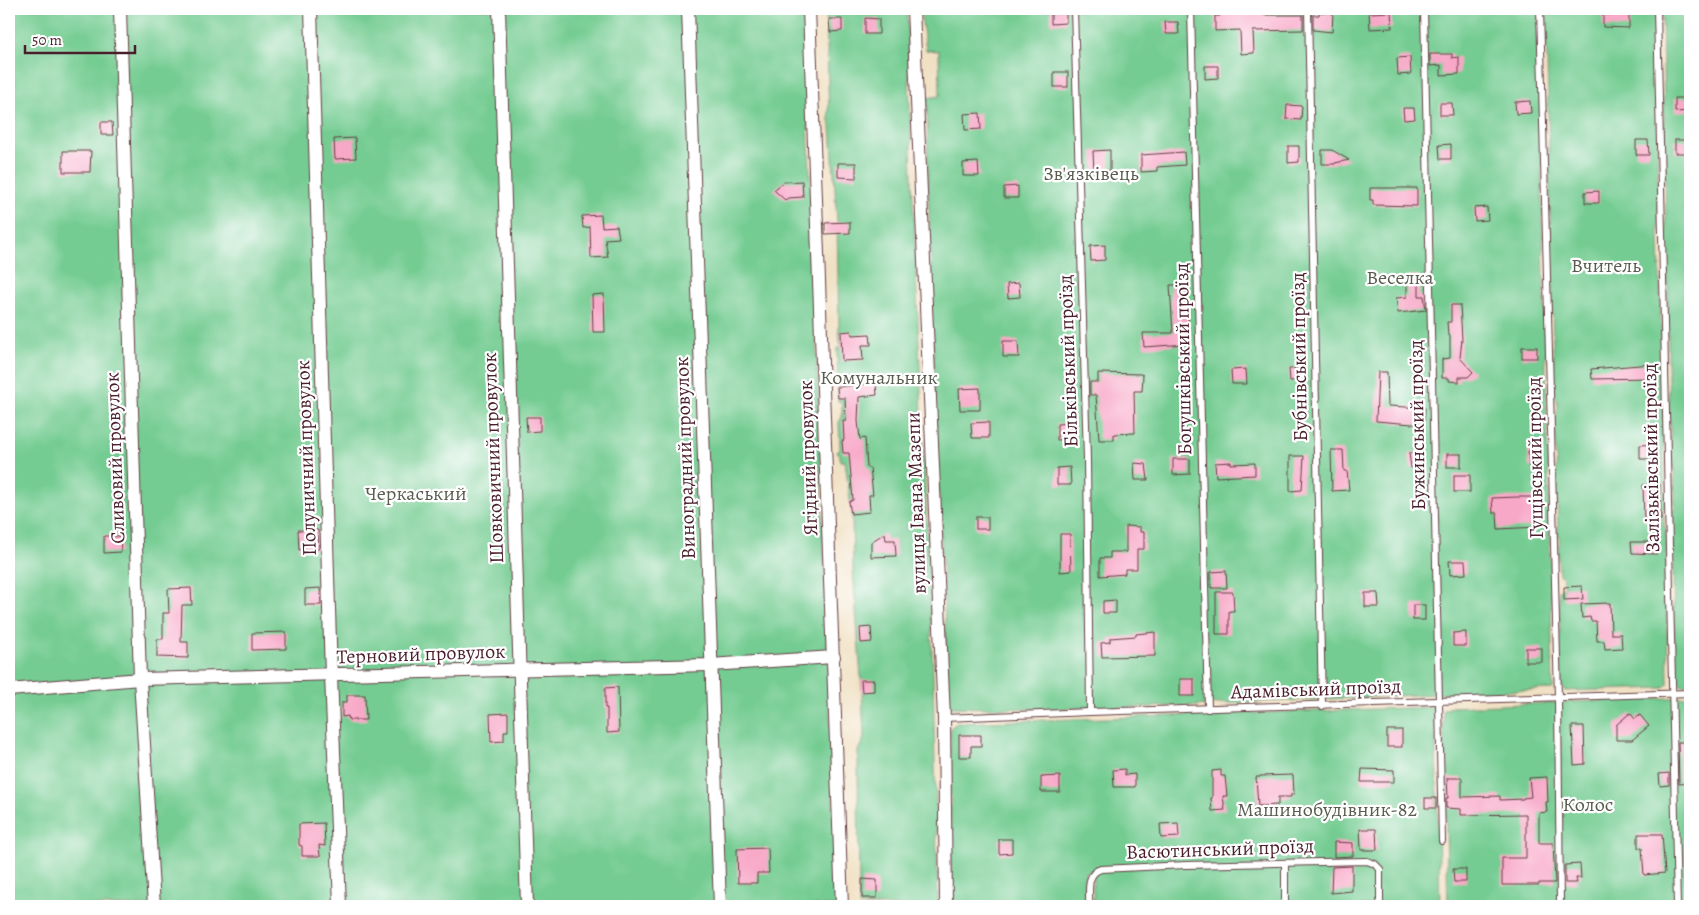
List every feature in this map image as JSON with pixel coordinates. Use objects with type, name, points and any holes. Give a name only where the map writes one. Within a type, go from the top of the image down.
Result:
[{"type":"street","name":"Сливовий провулок","points":[[120,9],[140,679],[154,906]]},
{"type":"street","name":"Полуничний провулок","points":[[311,9],[331,675],[340,906]]},
{"type":"street","name":"Шовковичний провулок","points":[[499,9],[518,670],[527,906]]},
{"type":"street","name":"Виноградний провулок","points":[[688,9],[720,906]]},
{"type":"street","name":"Ягідний провулок","points":[[809,9],[842,906]]},
{"type":"street","name":"вулиця Івана Мазепи","points":[[913,9],[944,718],[946,906]]},
{"type":"street","name":"Терновий провулок","points":[[9,690],[140,679],[710,665],[834,657]]},
{"type":"lane","name":"Більківський проїзд","points":[[1074,9],[1087,468],[1090,712]]},
{"type":"lane","name":"Богушківський проїзд","points":[[1191,9],[1208,709]]},
{"type":"lane","name":"Бубнівський проїзд","points":[[1308,9],[1322,706]]},
{"type":"lane","name":"Бужинський проїзд","points":[[1424,9],[1442,841]]},
{"type":"lane","name":"Гущівський проїзд","points":[[1540,9],[1558,697],[1560,906]]},
{"type":"lane","name":"Залізьківський проїзд","points":[[1657,9],[1677,906]]},
{"type":"lane","name":"Адамівський проїзд","points":[[944,718],[1690,693]]},
{"type":"lane","name":"Васютинський проїзд","points":[[1089,906],[1090,877],[1095,871],[1101,869],[1367,861],[1376,864],[1380,870],[1380,906]]},
{"type":"lane","points":[[1285,863],[1286,906]]},
{"type":"green space","name":"Черкаський","points":[[9,9],[804,9],[837,906],[9,906]]},
{"type":"green space","name":"Комунальник","points":[[826,9],[907,9],[912,178],[933,673],[938,906],[859,906],[858,751],[864,738],[853,569],[852,515],[845,461],[840,461],[840,455],[837,452],[840,449],[839,422],[842,417],[842,402],[838,402],[837,348],[841,348],[837,222],[831,126],[829,121]]},
{"type":"green space","points":[[920,9],[1538,9],[1553,689],[1197,706],[1033,709],[949,707],[937,451],[928,183],[927,98],[940,96],[939,51],[926,50]]},
{"type":"green space","name":"Вчитель","points":[[1546,9],[1656,9],[1665,507],[1662,509],[1666,530],[1668,684],[1664,688],[1566,691],[1561,685],[1559,590],[1564,587],[1563,576],[1559,575],[1558,557],[1555,418],[1558,406],[1554,395]]},
{"type":"green space","points":[[1662,9],[1690,9],[1690,685],[1683,685],[1675,681],[1672,510],[1675,509],[1668,379]]},
{"type":"green space","name":"Колос","points":[[1690,697],[1690,906],[1448,906],[1443,710],[1452,707]]},
{"type":"green space","name":"Машинобудівник-82","points":[[1435,707],[1440,906],[1093,906],[1093,872],[1085,872],[1085,906],[954,906],[951,868],[950,728],[957,723]]},
{"type":"building","points":[[1066,9],[1066,23],[1051,24],[1051,10]]},
{"type":"building","points":[[1263,12],[1263,15],[1303,15],[1303,30],[1253,31],[1254,53],[1241,54],[1240,30],[1215,31],[1215,16],[1220,16],[1220,13]]},
{"type":"building","points":[[1319,12],[1333,13],[1332,32],[1313,30],[1313,15],[1319,15]]},
{"type":"building","points":[[1391,12],[1392,28],[1370,29],[1369,13]]},
{"type":"building","points":[[1629,14],[1629,28],[1603,27],[1603,15]]},
{"type":"building","points":[[865,18],[879,19],[879,34],[865,34]]},
{"type":"building","points":[[829,19],[842,19],[842,31],[830,32]]},
{"type":"building","points":[[1165,22],[1178,22],[1179,34],[1166,34]]},
{"type":"building","points":[[1430,54],[1452,54],[1452,58],[1459,57],[1459,74],[1441,75],[1441,65],[1430,66]]},
{"type":"building","points":[[1410,57],[1411,74],[1398,75],[1397,58]]},
{"type":"building","points":[[1205,66],[1218,66],[1218,78],[1205,79]]},
{"type":"building","points":[[1054,72],[1068,72],[1068,87],[1054,87]]},
{"type":"building","points":[[1675,98],[1689,98],[1689,111],[1675,112]]},
{"type":"building","points":[[1530,101],[1531,113],[1516,114],[1515,102]]},
{"type":"building","points":[[1440,103],[1452,103],[1453,115],[1440,115]]},
{"type":"building","points":[[1287,105],[1302,106],[1301,120],[1286,119]]},
{"type":"building","points":[[1403,108],[1414,108],[1415,119],[1404,120]]},
{"type":"building","points":[[980,113],[981,129],[965,130],[964,114]]},
{"type":"building","points":[[101,122],[112,122],[113,135],[101,135]]},
{"type":"building","points":[[355,138],[356,158],[335,159],[334,139]]},
{"type":"building","points":[[1636,140],[1648,140],[1649,155],[1636,155]]},
{"type":"building","points":[[1675,140],[1686,140],[1686,153],[1675,153]]},
{"type":"building","points":[[1451,144],[1451,159],[1440,159],[1439,145]]},
{"type":"building","points":[[1288,146],[1299,146],[1299,162],[1288,163]]},
{"type":"building","points":[[1110,150],[1110,171],[1094,172],[1093,151]]},
{"type":"building","points":[[1322,150],[1332,150],[1349,160],[1335,164],[1322,164]]},
{"type":"building","points":[[63,151],[91,151],[90,172],[63,172]]},
{"type":"building","points":[[1184,152],[1185,165],[1157,167],[1157,171],[1141,172],[1141,155]]},
{"type":"building","points":[[978,162],[979,176],[963,176],[963,163]]},
{"type":"building","points":[[838,163],[856,163],[856,178],[838,177]]},
{"type":"building","points":[[802,181],[803,197],[785,200],[774,190],[783,182]]},
{"type":"building","points":[[1018,186],[1018,198],[1004,198],[1004,187]]},
{"type":"building","points":[[1370,188],[1417,188],[1417,206],[1373,205],[1373,200],[1370,200]]},
{"type":"building","points":[[1599,191],[1599,203],[1585,203],[1585,192]]},
{"type":"building","points":[[1487,207],[1488,220],[1475,221],[1474,208]]},
{"type":"building","points":[[601,215],[602,227],[617,226],[619,238],[605,239],[608,257],[591,258],[590,227],[583,228],[582,216]]},
{"type":"building","points":[[850,222],[850,233],[825,234],[825,223]]},
{"type":"building","points":[[1105,245],[1105,260],[1091,261],[1090,246]]},
{"type":"building","points":[[1407,276],[1419,276],[1419,296],[1424,296],[1426,310],[1398,313],[1396,298],[1407,297]]},
{"type":"building","points":[[1019,283],[1020,297],[1008,298],[1007,284]]},
{"type":"building","points":[[1170,285],[1186,285],[1189,331],[1186,331],[1187,344],[1144,347],[1143,333],[1173,333]]},
{"type":"building","points":[[604,294],[605,332],[593,332],[592,295]]},
{"type":"building","points":[[1451,305],[1460,305],[1462,339],[1460,358],[1473,372],[1468,377],[1459,377],[1459,382],[1449,381],[1449,378],[1442,378],[1442,359],[1450,358],[1450,335],[1448,335],[1447,322],[1451,322]]},
{"type":"building","points":[[851,331],[852,335],[870,334],[871,345],[862,345],[863,360],[842,361],[841,332]]},
{"type":"building","points":[[1003,341],[1018,341],[1019,357],[1003,357]]},
{"type":"building","points":[[1522,347],[1537,347],[1537,358],[1522,358]]},
{"type":"building","points":[[1652,364],[1653,378],[1592,379],[1591,369]]},
{"type":"building","points":[[1304,368],[1305,380],[1290,381],[1289,369]]},
{"type":"building","points":[[1246,369],[1247,384],[1232,384],[1231,370]]},
{"type":"building","points":[[1378,372],[1387,372],[1388,406],[1425,408],[1424,425],[1376,421]]},
{"type":"building","points":[[1098,373],[1143,375],[1142,391],[1134,391],[1135,433],[1114,434],[1114,440],[1099,440],[1096,395],[1090,395],[1090,382],[1098,382]]},
{"type":"building","points":[[876,383],[877,395],[859,397],[858,421],[860,439],[865,438],[867,468],[870,468],[873,495],[869,495],[870,512],[851,514],[849,502],[853,500],[849,453],[843,453],[842,441],[844,440],[843,421],[846,421],[845,398],[838,398],[837,387]]},
{"type":"building","points":[[980,388],[980,410],[960,410],[959,389]]},
{"type":"building","points":[[526,417],[540,417],[540,431],[527,432]]},
{"type":"building","points":[[989,422],[989,438],[972,438],[971,423]]},
{"type":"building","points":[[1071,423],[1072,439],[1057,440],[1057,424]]},
{"type":"building","points":[[1657,444],[1657,459],[1640,459],[1640,445]]},
{"type":"building","points":[[1331,450],[1343,450],[1344,471],[1347,471],[1349,490],[1332,491]]},
{"type":"building","points":[[1540,450],[1541,466],[1529,467],[1528,451]]},
{"type":"building","points":[[1422,452],[1423,468],[1411,468],[1409,453]]},
{"type":"building","points":[[1447,454],[1461,454],[1461,467],[1447,467]]},
{"type":"building","points":[[1290,456],[1304,456],[1302,490],[1290,491]]},
{"type":"building","points":[[1173,459],[1190,459],[1190,474],[1173,475]]},
{"type":"building","points":[[1231,462],[1231,464],[1255,463],[1255,475],[1216,477],[1215,463]]},
{"type":"building","points":[[1134,463],[1146,464],[1148,480],[1135,480]]},
{"type":"building","points":[[1070,467],[1071,485],[1057,485],[1057,468]]},
{"type":"building","points":[[1454,475],[1470,475],[1470,492],[1454,492]]},
{"type":"building","points":[[1660,484],[1661,520],[1644,521],[1643,485]]},
{"type":"building","points":[[1542,497],[1541,511],[1538,511],[1539,527],[1498,529],[1497,513],[1493,513],[1492,498]]},
{"type":"building","points":[[976,517],[988,517],[988,529],[976,529]]},
{"type":"building","points":[[1126,526],[1140,527],[1140,532],[1144,532],[1144,549],[1137,549],[1137,569],[1125,569],[1125,574],[1100,576],[1100,558],[1110,558],[1110,552],[1126,552]]},
{"type":"building","points":[[298,530],[318,530],[319,549],[299,550]]},
{"type":"building","points":[[885,533],[886,540],[895,540],[896,556],[871,557],[871,542]]},
{"type":"building","points":[[1060,534],[1070,534],[1071,571],[1060,572]]},
{"type":"building","points":[[104,536],[120,536],[121,552],[104,553]]},
{"type":"building","points":[[1631,542],[1657,542],[1657,554],[1632,553]]},
{"type":"building","points":[[1449,561],[1465,561],[1466,574],[1450,575]]},
{"type":"building","points":[[1226,571],[1227,588],[1211,588],[1211,572]]},
{"type":"building","points":[[1582,586],[1583,599],[1564,600],[1564,587]]},
{"type":"building","points":[[191,588],[192,605],[182,605],[181,642],[188,642],[188,658],[157,657],[157,639],[163,639],[163,613],[169,613],[168,589]]},
{"type":"building","points":[[320,588],[321,605],[305,605],[305,589]]},
{"type":"building","points":[[1216,592],[1233,592],[1234,611],[1229,611],[1229,634],[1216,634]]},
{"type":"building","points":[[1365,593],[1378,593],[1379,607],[1365,607]]},
{"type":"building","points":[[1116,600],[1116,613],[1103,613],[1103,601]]},
{"type":"building","points":[[1610,603],[1611,634],[1621,634],[1622,648],[1605,649],[1604,641],[1597,641],[1596,621],[1591,621],[1590,617],[1582,618],[1581,604]]},
{"type":"building","points":[[1413,605],[1425,605],[1425,620],[1413,620]]},
{"type":"building","points":[[871,627],[872,642],[861,643],[860,628]]},
{"type":"building","points":[[286,632],[286,649],[252,650],[252,633]]},
{"type":"building","points":[[1155,632],[1155,656],[1102,657],[1101,643],[1110,642],[1110,638]]},
{"type":"building","points":[[1466,632],[1466,646],[1453,646],[1453,633]]},
{"type":"building","points":[[1526,648],[1542,648],[1542,662],[1526,662]]},
{"type":"building","points":[[1180,679],[1194,679],[1194,696],[1180,696]]},
{"type":"building","points":[[861,680],[874,680],[874,691],[862,692]]},
{"type":"building","points":[[618,687],[619,732],[607,733],[605,688]]},
{"type":"building","points":[[347,695],[365,695],[366,720],[349,720],[348,716],[342,717],[342,702],[347,702]]},
{"type":"building","points":[[508,713],[508,731],[504,731],[504,741],[491,742],[490,714]]},
{"type":"building","points":[[1630,713],[1635,719],[1640,715],[1649,726],[1632,740],[1616,740],[1616,725]]},
{"type":"building","points":[[1572,726],[1584,726],[1585,764],[1574,765]]},
{"type":"building","points":[[1387,730],[1402,730],[1402,747],[1387,747]]},
{"type":"building","points":[[959,735],[981,735],[981,746],[971,746],[971,757],[959,757]]},
{"type":"building","points":[[1678,742],[1690,742],[1690,783],[1679,784]]},
{"type":"building","points":[[1125,769],[1125,775],[1135,774],[1135,787],[1114,787],[1113,770]]},
{"type":"building","points":[[1362,769],[1394,770],[1394,782],[1361,782]]},
{"type":"building","points":[[1221,770],[1221,776],[1225,776],[1227,796],[1223,796],[1225,810],[1212,811],[1212,771]]},
{"type":"building","points":[[1669,773],[1669,785],[1660,786],[1659,774]]},
{"type":"building","points":[[1293,775],[1294,794],[1291,794],[1291,797],[1278,797],[1278,805],[1258,806],[1256,777]]},
{"type":"building","points":[[1060,776],[1060,792],[1041,792],[1041,777]]},
{"type":"building","points":[[1547,777],[1547,812],[1539,813],[1539,843],[1553,843],[1555,883],[1502,885],[1502,858],[1526,858],[1526,814],[1461,815],[1461,809],[1446,808],[1446,798],[1448,798],[1447,778],[1462,778],[1462,797],[1500,796],[1500,800],[1531,797],[1529,778]]},
{"type":"building","points":[[1425,798],[1436,798],[1436,808],[1425,808]]},
{"type":"building","points":[[324,823],[325,846],[319,845],[320,856],[302,856],[302,846],[299,845],[299,824]]},
{"type":"building","points":[[1178,823],[1179,837],[1161,838],[1160,824]]},
{"type":"building","points":[[1360,829],[1376,829],[1377,850],[1361,850]]},
{"type":"building","points":[[1638,834],[1662,834],[1665,873],[1644,875],[1642,848],[1638,848]]},
{"type":"building","points":[[999,839],[1012,839],[1012,853],[999,854]]},
{"type":"building","points":[[1334,842],[1353,843],[1353,856],[1334,857]]},
{"type":"building","points":[[768,848],[769,873],[757,873],[757,883],[738,883],[737,849]]},
{"type":"building","points":[[1580,864],[1581,878],[1576,878],[1577,883],[1565,883],[1565,865]]},
{"type":"building","points":[[1352,866],[1352,891],[1331,893],[1332,867]]},
{"type":"building","points":[[1453,869],[1466,869],[1466,882],[1454,882]]},
{"type":"building","points":[[862,879],[877,880],[877,898],[862,898]]},
{"type":"park label","name":"Зв'язківець","points":[[1091,173]]},
{"type":"park label","name":"Веселка","points":[[1400,277]]}]
